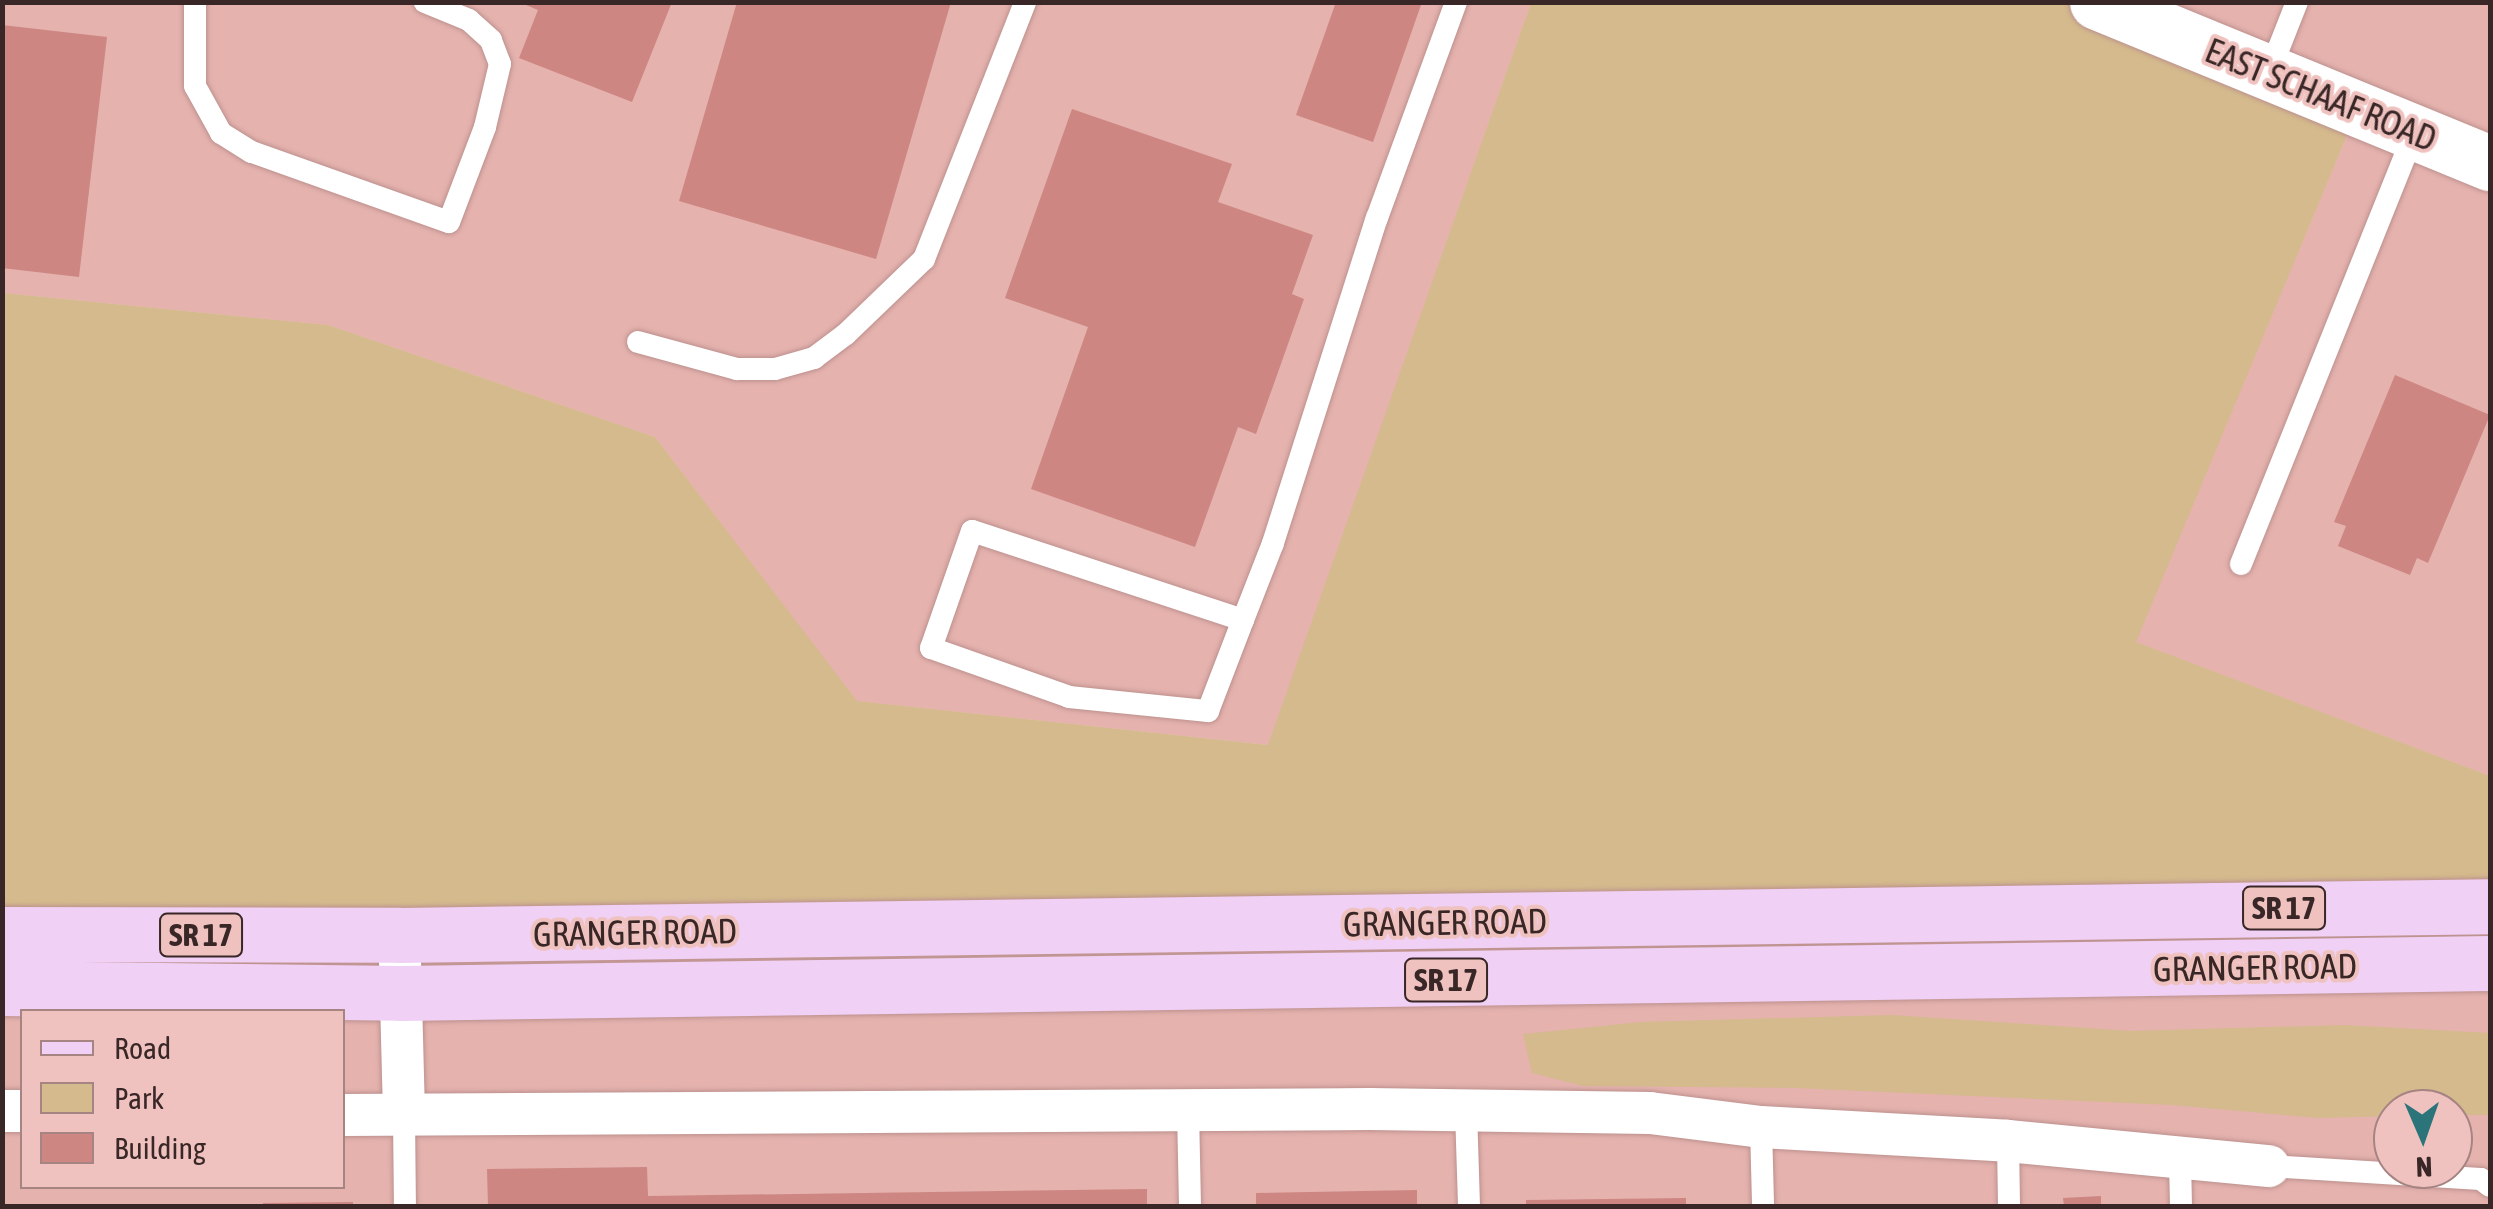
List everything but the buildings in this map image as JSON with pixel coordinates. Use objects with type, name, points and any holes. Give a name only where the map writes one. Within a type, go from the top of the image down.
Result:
[{"type":"main road","points":[[2078,910],[2490,880]]},
{"type":"main road","name":"GRANGER ROAD","points":[[2,934],[399,935],[2490,906]]},
{"type":"main road","name":"GRANGER ROAD","points":[[2,988],[400,993],[2490,963]]},
{"type":"street","name":"EAST SCHAAF ROAD","points":[[2097,2],[2490,162]]},
{"type":"street","points":[[399,935],[404,1116]]},
{"type":"street","points":[[345,1115],[1188,1110],[1650,1113],[1761,1127],[2008,1141],[2180,1161],[2269,1166]]},
{"type":"lane","points":[[195,2],[195,86],[221,133],[252,152],[448,222],[485,127],[500,64],[491,40],[469,20],[425,2]]},
{"type":"lane","points":[[638,342],[737,369],[775,369],[814,358],[846,334],[924,258],[1025,2]]},
{"type":"lane","points":[[1244,620],[972,531],[931,648],[1069,697],[1208,711],[1244,620],[1377,218],[1456,2]]},
{"type":"lane","points":[[2268,72],[2297,2]]},
{"type":"lane","points":[[2241,564],[2415,132]]},
{"type":"lane","points":[[1188,1110],[1190,1206]]},
{"type":"lane","points":[[1466,1110],[1469,1206]]},
{"type":"lane","points":[[404,1116],[406,1206]]},
{"type":"lane","points":[[1761,1127],[1762,1206]]},
{"type":"lane","points":[[2008,1141],[2010,1206]]},
{"type":"lane","points":[[2180,1161],[2181,1206]]},
{"type":"lane","points":[[2269,1166],[2481,1180],[2490,1186]]},
{"type":"shaded area","points":[[2,3],[1531,3],[1269,745],[856,701],[655,437],[328,325],[3,293]]},
{"type":"shaded area","points":[[2097,3],[2490,3],[2490,776],[2135,642],[2358,109]]},
{"type":"shaded area","points":[[2490,963],[2490,1206],[3,1206],[3,988]]},
{"type":"green space","points":[[1531,3],[2097,3],[2358,109],[2136,642],[2490,776],[2490,880],[3,934],[3,293],[328,325],[655,437],[857,701],[1268,745]]},
{"type":"green space","points":[[1892,1015],[2131,1031],[2344,1025],[2490,1033],[2490,1115],[2473,1115],[2473,1089],[2373,1089],[2373,1117],[2318,1118],[2172,1105],[1796,1088],[1583,1086],[1532,1073],[1523,1034],[1641,1022]]}]
